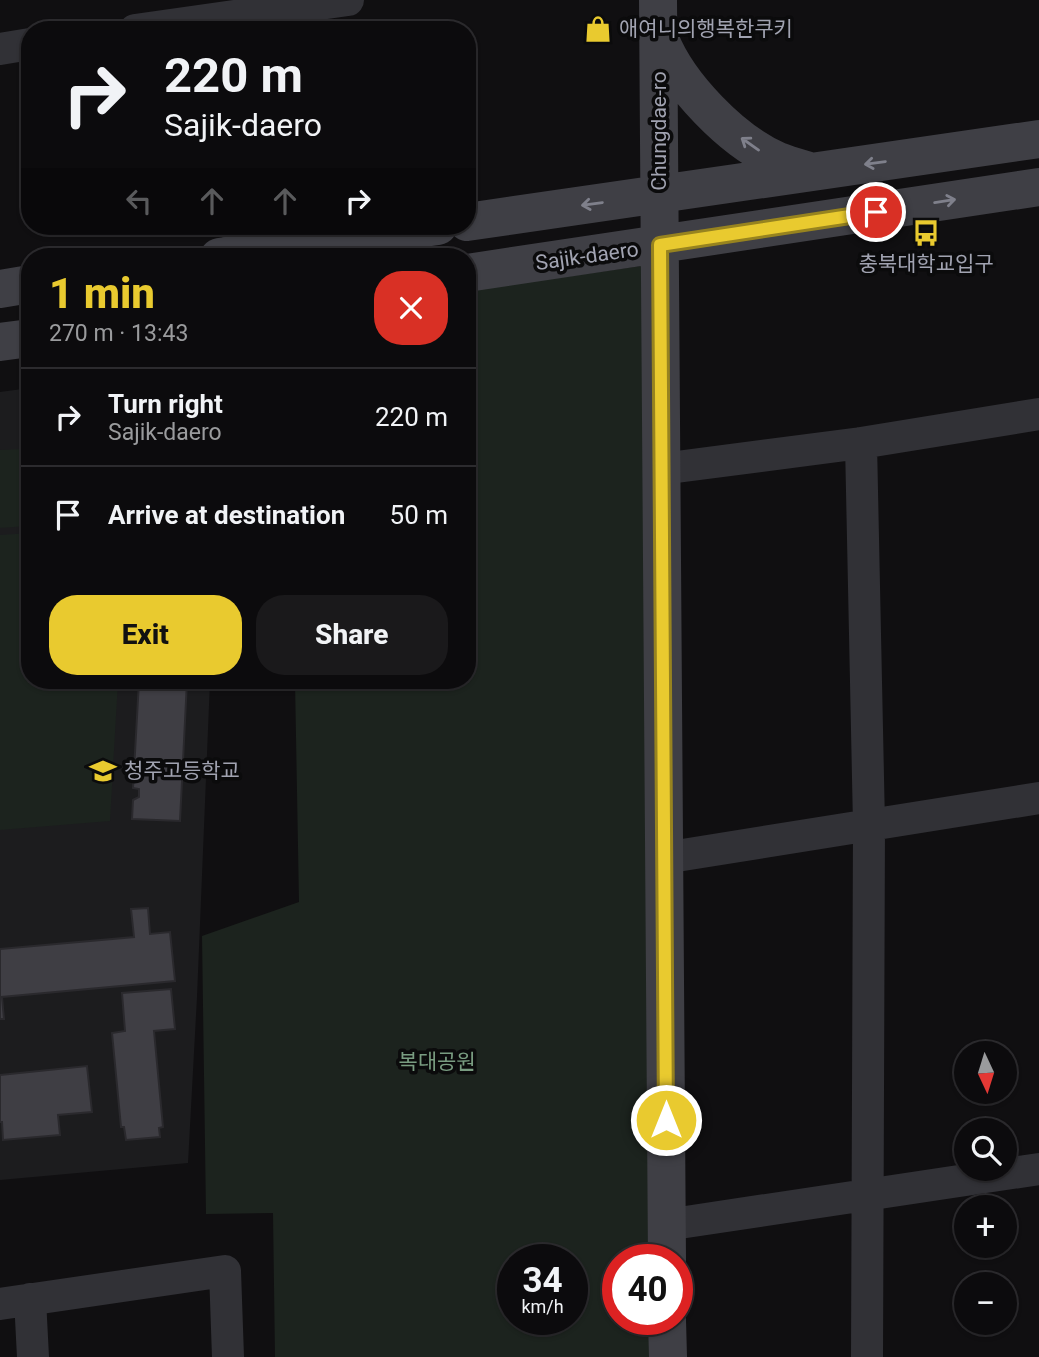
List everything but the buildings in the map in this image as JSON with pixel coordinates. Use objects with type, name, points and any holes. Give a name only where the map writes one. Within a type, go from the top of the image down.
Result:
[{"type":"main road","points":[[658,17],[665,51],[690,89],[730,130],[777,160],[812,172]]},
{"type":"main road","name":"Chungdae-ro","points":[[658,17],[667,1242]]},
{"type":"main road","name":"Sajik-daero","points":[[476,270],[812,172],[1039,139]]},
{"type":"main road","name":"Sajik-daero","points":[[476,222],[659,219],[1039,187]]},
{"type":"main road","points":[[232,246],[345,235]]},
{"type":"main road","points":[[0,289],[21,286]]},
{"type":"main road","points":[[0,342],[21,339]]},
{"type":"main road","points":[[667,1335],[667,1357]]},
{"type":"street","points":[[194,21],[348,0]]},
{"type":"street","points":[[0,49],[21,46]]},
{"type":"street","points":[[661,468],[861,443],[1039,414]]},
{"type":"street","points":[[861,443],[869,825],[867,1357]]},
{"type":"street","points":[[664,858],[1039,798]]},
{"type":"street","points":[[667,1242],[868,1194],[1039,1169]]},
{"type":"street","points":[[33,1357],[15,1301],[225,1271],[228,1357]]},
{"type":"shaded area","name":"청주고등학교","points":[[21,389],[21,689],[210,689],[188,1163],[0,1180],[0,392]]},
{"type":"green space","name":"복대공원","points":[[648,265],[650,1244],[602,1244],[602,1335],[650,1335],[650,1357],[275,1357],[273,1213],[206,1214],[202,936],[299,902],[295,689],[476,689],[476,290]]},
{"type":"green space","points":[[21,449],[21,527],[0,528],[0,450]]},
{"type":"green space","points":[[21,534],[21,689],[118,689],[110,821],[0,830],[0,535]]},
{"type":"place","name":"애여니의행복한쿠키","points":[[598,29]]},
{"type":"place","name":"충북대학교입구","points":[[926,233]]},
{"type":"place","name":"청주고등학교","points":[[103,771]]},
{"type":"route","points":[[666,1120],[660,245],[876,212]]}]
